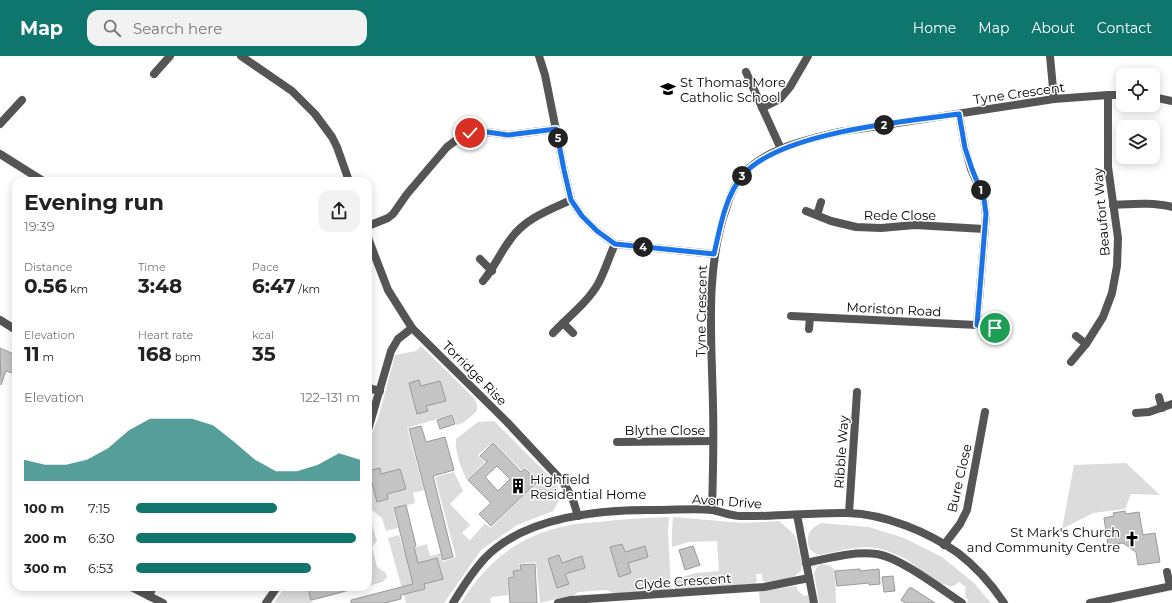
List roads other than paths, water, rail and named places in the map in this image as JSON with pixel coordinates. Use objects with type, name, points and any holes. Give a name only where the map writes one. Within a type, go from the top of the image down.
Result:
[{"type":"street","points":[[154,74],[170,56]]},
{"type":"street","points":[[241,56],[292,91],[315,114],[337,146],[348,177]]},
{"type":"street","points":[[539,56],[545,75],[571,200],[582,216],[597,231],[615,244],[714,254]]},
{"type":"street","points":[[762,108],[780,98],[790,87],[808,56]]},
{"type":"street","points":[[1050,56],[1054,99]]},
{"type":"street","points":[[746,72],[781,149]]},
{"type":"street","name":"Beaufort Way","points":[[1071,362],[1086,344],[1103,317],[1112,293],[1117,266],[1118,238],[1108,168],[1108,95]]},
{"type":"street","name":"Tyne Crescent","points":[[712,510],[713,441],[711,298],[714,254],[723,216],[729,199],[742,175],[768,156],[781,149],[839,132],[1054,99],[1116,95]]},
{"type":"street","points":[[1160,98],[1172,101]]},
{"type":"street","points":[[0,124],[22,100]]},
{"type":"street","points":[[959,114],[965,148],[984,199],[986,214],[977,325]]},
{"type":"street","points":[[372,224],[388,218],[393,214],[407,194],[447,147],[459,138],[470,133],[487,132],[508,135],[556,129]]},
{"type":"street","points":[[0,154],[37,177]]},
{"type":"street","points":[[483,281],[492,271],[510,239],[520,228],[534,218],[571,200]]},
{"type":"street","points":[[817,215],[822,202]]},
{"type":"street","points":[[1113,205],[1136,203],[1161,204],[1172,207]]},
{"type":"street","name":"Rede Close","points":[[806,211],[831,221],[856,227],[881,228],[915,225],[984,229]]},
{"type":"street","points":[[553,333],[588,297],[597,285],[606,268],[615,244]]},
{"type":"street","name":"Torridge Rise","points":[[372,248],[388,290],[412,328],[507,422],[563,482],[572,497],[578,516]]},
{"type":"street","points":[[480,259],[492,271]]},
{"type":"street","name":"Moriston Road","points":[[791,316],[977,325],[995,328]]},
{"type":"street","points":[[809,329],[810,317]]},
{"type":"street","points":[[0,320],[12,328]]},
{"type":"street","points":[[563,323],[573,333]]},
{"type":"street","points":[[372,417],[390,351],[398,339],[412,328]]},
{"type":"street","points":[[1076,336],[1086,344]]},
{"type":"street","points":[[372,389],[380,391]]},
{"type":"street","name":"Ribble Way","points":[[849,513],[857,392]]},
{"type":"street","points":[[1159,397],[1162,408]]},
{"type":"street","points":[[1136,413],[1149,412],[1172,404]]},
{"type":"street","name":"Bure Close","points":[[944,545],[960,524],[967,510],[985,412]]},
{"type":"street","name":"Blythe Close","points":[[617,442],[713,441]]},
{"type":"street","name":"Avon Drive","points":[[453,603],[463,586],[486,557],[507,541],[527,530],[547,522],[578,516],[634,510],[712,510],[738,517],[849,513],[877,517],[915,529],[958,553],[996,592],[1004,603]]},
{"type":"street","points":[[796,515],[814,603]]},
{"type":"street","points":[[806,563],[853,554],[877,554],[895,560],[962,603]]},
{"type":"street","points":[[1090,603],[1171,586],[1167,572]]},
{"type":"street","name":"Clyde Crescent","points":[[558,603],[571,600],[764,587],[809,578]]},
{"type":"street","points":[[139,591],[163,603]]},
{"type":"street","points":[[149,596],[151,591]]},
{"type":"street","points":[[266,603],[274,591]]},
{"type":"place","name":"St Thomas More Catholic School","points":[[668,89]]},
{"type":"place","name":"Highfield Residential Home","points":[[518,486]]},
{"type":"place","name":"St Mark's Church and Community Centre","points":[[1132,539]]}]
